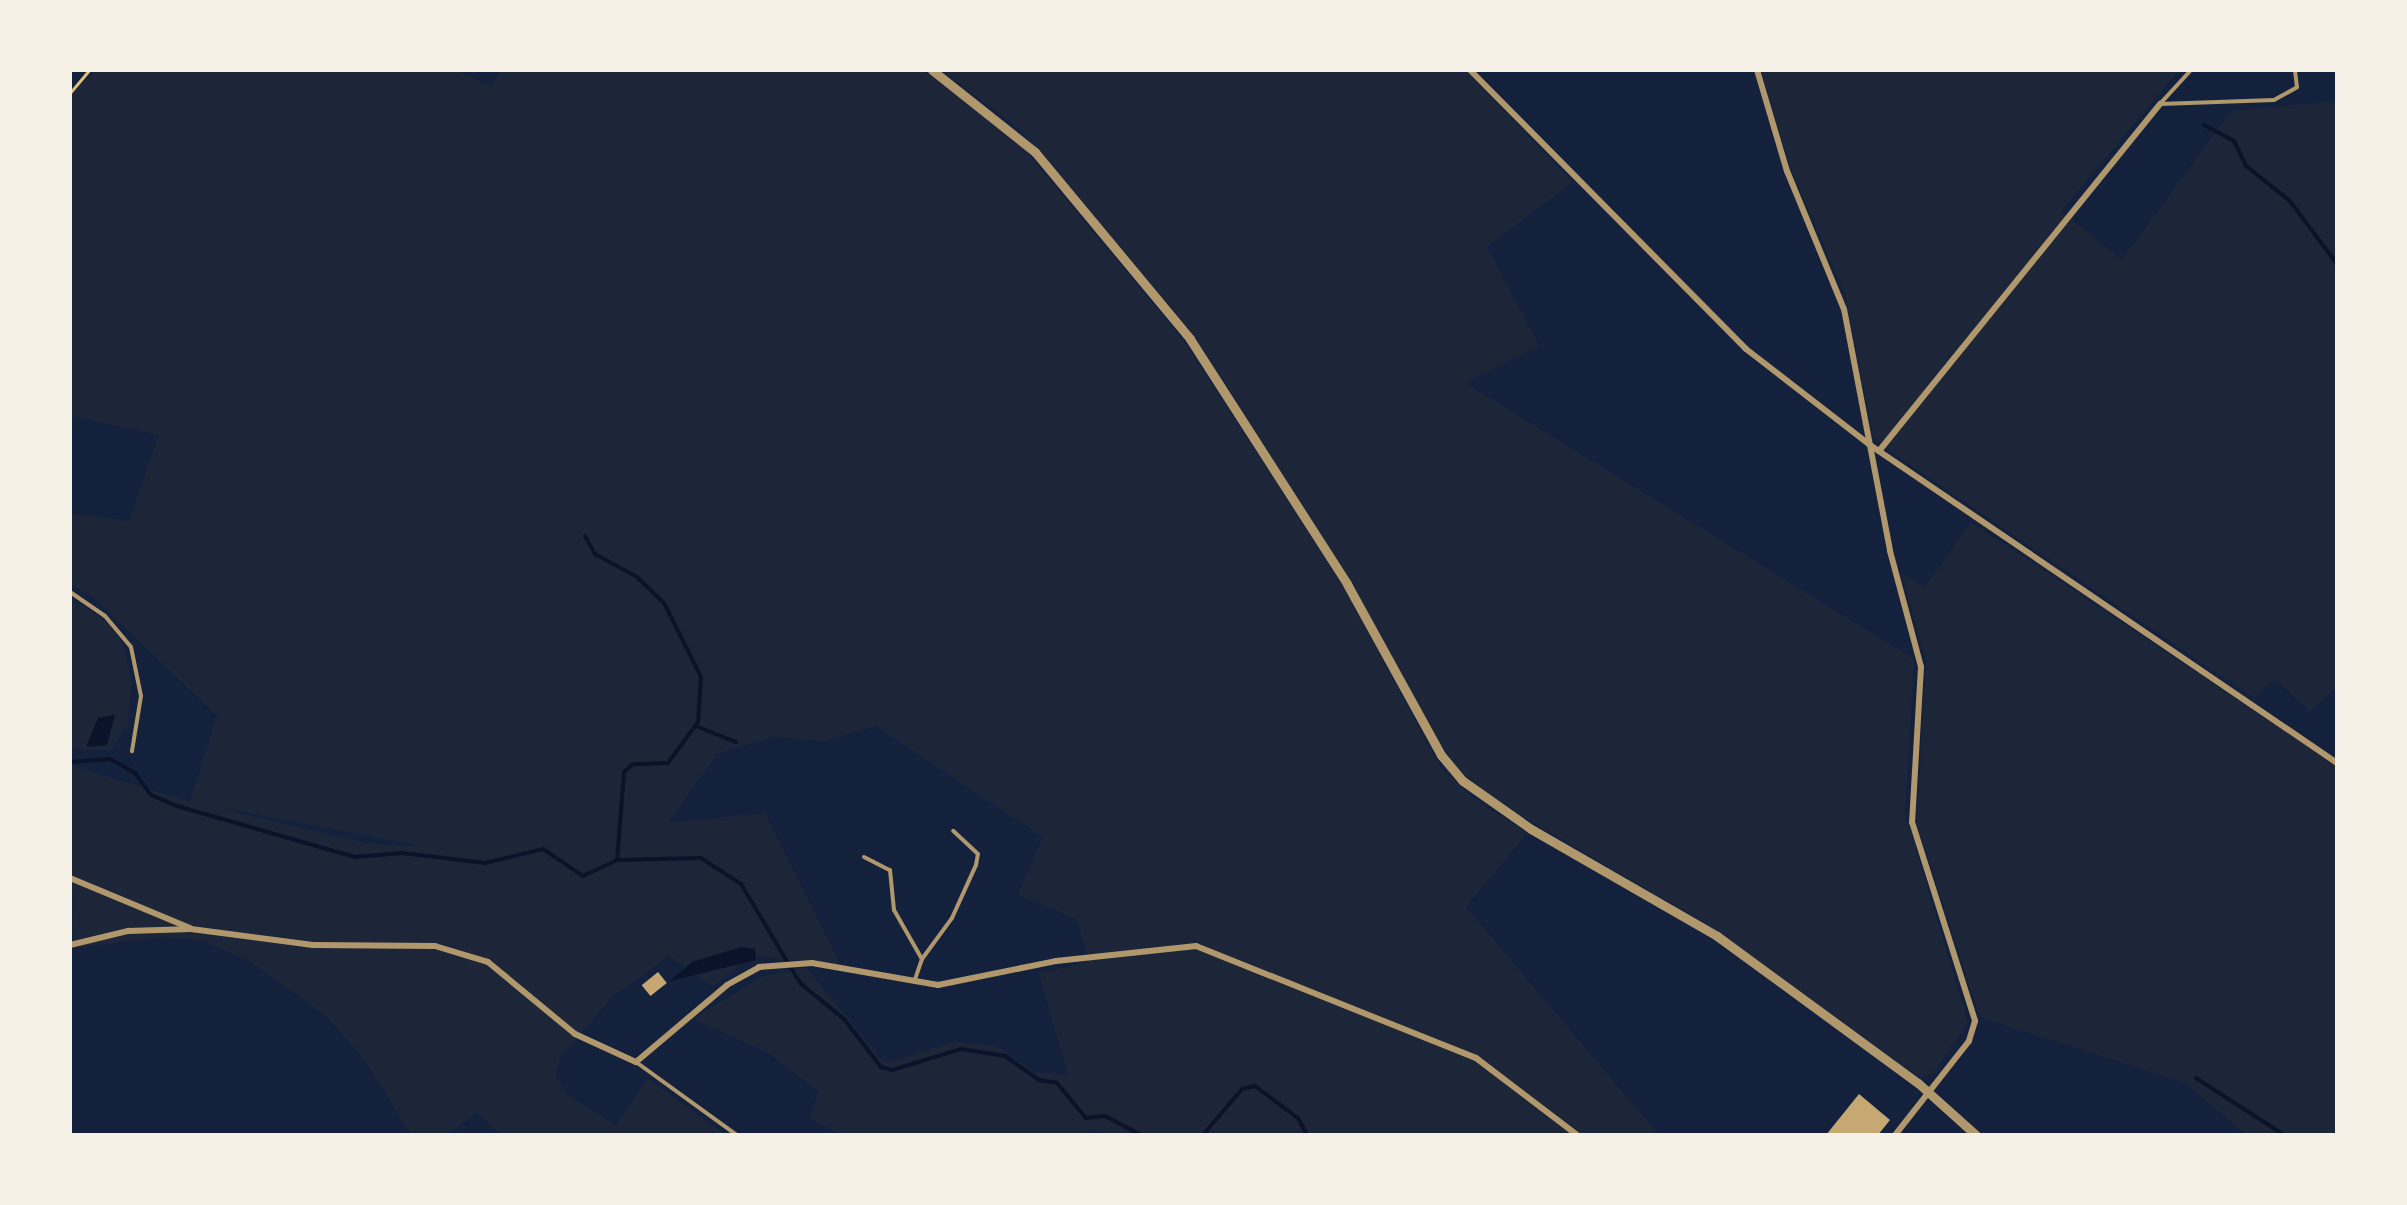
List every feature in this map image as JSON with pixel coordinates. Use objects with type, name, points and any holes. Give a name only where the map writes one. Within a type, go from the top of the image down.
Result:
[{"type":"street","points":[[932,70],[1035,152],[1190,339],[1347,584],[1441,756],[1463,781],[1531,829],[1717,936],[1928,1092],[1976,1135]]},
{"type":"street","points":[[1470,70],[1729,334],[1870,445],[2337,763]]},
{"type":"street","points":[[1757,70],[1787,171],[1841,297],[1921,668],[1910,808],[1975,1021],[1968,1041],[1895,1135]]},
{"type":"street","points":[[1879,451],[2160,104]]},
{"type":"street","points":[[70,878],[191,929]]},
{"type":"street","points":[[70,945],[117,933],[191,929],[313,944],[416,944],[460,952],[503,972],[584,1040],[636,1062],[738,978],[784,964],[944,984],[1166,944],[1207,948],[1476,1058],[1578,1135]]},
{"type":"lane","points":[[2160,104],[2191,70]]},
{"type":"lane","points":[[2160,104],[2274,100],[2298,87],[2295,70]]},
{"type":"lane","points":[[70,592],[105,616],[131,647],[142,696],[132,750]]},
{"type":"lane","points":[[913,983],[922,959],[952,918],[976,864],[978,854],[954,831]]},
{"type":"lane","points":[[864,857],[890,870],[896,916],[922,959]]},
{"type":"lane","points":[[636,1062],[737,1135]]},
{"type":"path","points":[[70,93],[89,70]]},
{"type":"shaded area","points":[[96,70],[455,70],[491,86],[501,70],[922,70],[1014,137],[1184,341],[1343,586],[1441,768],[1473,798],[1527,833],[1466,907],[1659,1135],[1103,1135],[1089,1129],[1086,1135],[844,1135],[809,1118],[819,1092],[767,1052],[693,1019],[761,977],[806,967],[881,1059],[890,1062],[952,1042],[996,1046],[1036,1073],[1068,1074],[1039,974],[1089,961],[1077,919],[1018,895],[1043,837],[876,726],[824,741],[771,737],[717,754],[668,823],[765,813],[840,965],[751,956],[713,987],[669,956],[612,997],[560,1058],[555,1075],[567,1095],[616,1125],[648,1078],[725,1135],[500,1135],[478,1112],[448,1135],[411,1135],[365,1060],[326,1016],[248,960],[203,941],[162,937],[73,949],[70,765],[190,802],[217,716],[93,597],[70,584],[70,513],[129,521],[159,435],[70,416],[70,96]],"holes":[[[223,808],[428,847],[366,843]]]},
{"type":"shaded area","points":[[941,70],[1465,70],[1573,182],[1487,247],[1539,346],[1465,383],[1914,659],[1905,813],[1968,1023],[1932,1074],[1919,1077],[1707,924],[1498,802],[1463,774],[1439,744],[1352,582],[1194,335],[1021,130]]},
{"type":"shaded area","points":[[1761,70],[2179,70],[2061,211],[2122,260],[2231,111],[2337,101],[2337,686],[2310,712],[2275,679],[2254,698],[1884,447],[1873,435],[1845,293],[1791,170]]},
{"type":"shaded area","points":[[1971,522],[2337,766],[2337,1135],[2247,1135],[2185,1083],[1980,1017],[1917,824],[1926,660],[1901,572],[1924,588]]},
{"type":"shaded area","points":[[70,598],[110,623],[123,644],[132,682],[128,724],[111,750],[70,749]]},
{"type":"shaded area","points":[[115,715],[107,745],[86,747],[98,718]]},
{"type":"shaded area","points":[[741,947],[755,949],[756,960],[670,981],[692,962]]},
{"type":"building","points":[[658,972],[667,983],[650,996],[642,985]]},
{"type":"building","points":[[1859,1094],[1890,1120],[1878,1135],[1826,1135]]},
{"type":"waterway","points":[[2204,125],[2234,141],[2246,166],[2290,201],[2337,264]]},
{"type":"waterway","points":[[585,536],[595,554],[637,577],[664,603],[701,677],[698,722],[668,763],[633,764],[624,772],[617,860]]},
{"type":"waterway","points":[[698,727],[736,742]]},
{"type":"waterway","points":[[70,762],[110,759],[135,773],[151,795],[177,806],[355,857],[402,853],[485,863],[543,849],[583,876],[617,860],[701,858],[741,884],[800,983],[844,1019],[881,1067],[892,1070],[961,1049],[1005,1056],[1039,1080],[1057,1083],[1086,1118],[1105,1116],[1141,1135]]},
{"type":"waterway","points":[[2196,1078],[2284,1135]]},
{"type":"waterway","points":[[1203,1135],[1242,1089],[1255,1086],[1298,1118],[1307,1135]]}]
